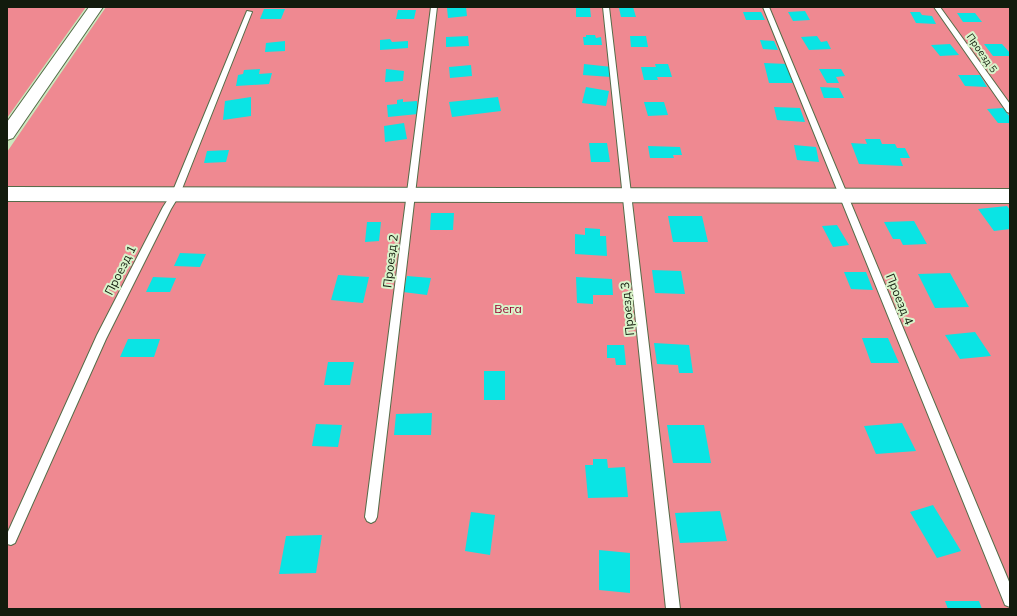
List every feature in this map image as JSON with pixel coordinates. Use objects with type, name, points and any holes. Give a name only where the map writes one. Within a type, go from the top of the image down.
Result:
[{"type":"street","points":[[7,134],[96,7]]},
{"type":"street","points":[[7,194],[1010,196]]},
{"type":"lane","name":"Проезд 2","points":[[371,517],[434,7]]},
{"type":"lane","name":"Проезд 3","points":[[606,7],[673,609]]},
{"type":"lane","name":"Проезд 4","points":[[766,7],[1010,600]]},
{"type":"lane","name":"Проезд 5","points":[[937,7],[1010,110]]},
{"type":"lane","name":"Проезд 1","points":[[11,539],[101,338],[167,207],[176,194],[249,12]]},
{"type":"green space","points":[[7,7],[86,7],[7,118]]},
{"type":"green space","name":"Вега","points":[[106,7],[1010,7],[1010,609],[7,609],[7,152]]},
{"type":"building","points":[[466,7],[467,16],[448,18],[447,8]]},
{"type":"building","points":[[633,7],[636,17],[621,17],[619,8]]},
{"type":"building","points":[[576,8],[590,8],[591,17],[576,17]]},
{"type":"building","points":[[264,9],[285,9],[281,19],[260,19]]},
{"type":"building","points":[[398,10],[416,10],[414,19],[396,19]]},
{"type":"building","points":[[805,11],[810,20],[793,21],[788,12]]},
{"type":"building","points":[[743,12],[761,12],[765,20],[746,20]]},
{"type":"building","points":[[910,12],[920,12],[922,15],[932,16],[936,24],[916,23]]},
{"type":"building","points":[[957,13],[975,13],[982,22],[963,22]]},
{"type":"building","points":[[586,35],[595,35],[596,38],[601,37],[602,45],[584,45],[583,37],[586,37]]},
{"type":"building","points":[[468,36],[469,46],[446,47],[446,37]]},
{"type":"building","points":[[630,36],[646,36],[648,47],[631,47]]},
{"type":"building","points":[[817,36],[821,42],[827,41],[831,49],[809,50],[801,37]]},
{"type":"building","points":[[390,39],[392,42],[408,41],[408,48],[380,50],[380,40]]},
{"type":"building","points":[[760,40],[774,41],[778,50],[763,49]]},
{"type":"building","points":[[285,41],[285,51],[265,52],[266,43]]},
{"type":"building","points":[[950,44],[959,55],[940,56],[931,45]]},
{"type":"building","points":[[984,44],[1002,44],[1010,53],[1010,56],[993,56]]},
{"type":"building","points":[[764,63],[787,64],[793,83],[769,83]]},
{"type":"building","points":[[584,64],[612,67],[611,77],[583,75]]},
{"type":"building","points":[[655,64],[668,64],[672,77],[657,77],[658,80],[644,80],[641,67],[656,67]]},
{"type":"building","points":[[471,65],[472,76],[450,78],[449,67]]},
{"type":"building","points":[[260,69],[259,74],[272,73],[269,84],[236,86],[238,75],[243,74],[244,70]]},
{"type":"building","points":[[386,69],[404,71],[403,81],[385,82]]},
{"type":"building","points":[[819,69],[841,69],[845,76],[836,77],[839,83],[827,83]]},
{"type":"building","points":[[958,75],[980,75],[987,87],[965,86]]},
{"type":"building","points":[[586,87],[609,91],[606,106],[582,103]]},
{"type":"building","points":[[820,87],[839,88],[844,98],[824,98]]},
{"type":"building","points":[[251,97],[251,116],[223,120],[225,101]]},
{"type":"building","points":[[498,97],[501,111],[452,117],[449,102]]},
{"type":"building","points":[[403,99],[403,102],[417,101],[418,114],[388,117],[387,105],[397,104],[397,100]]},
{"type":"building","points":[[644,102],[664,102],[668,115],[648,116]]},
{"type":"building","points":[[774,107],[800,108],[805,122],[777,120]]},
{"type":"building","points":[[1003,108],[1010,117],[1010,123],[998,123],[987,109]]},
{"type":"building","points":[[404,123],[407,139],[385,142],[384,126]]},
{"type":"building","points":[[865,139],[880,139],[882,144],[895,144],[897,148],[905,148],[910,158],[900,158],[903,166],[859,164],[851,143],[867,144]]},
{"type":"building","points":[[589,143],[607,143],[610,162],[591,162]]},
{"type":"building","points":[[794,145],[816,147],[819,162],[797,160]]},
{"type":"building","points":[[648,146],[680,147],[682,155],[673,155],[674,158],[650,158]]},
{"type":"building","points":[[229,150],[226,162],[204,163],[207,151]]},
{"type":"building","points":[[1007,206],[1010,210],[1010,229],[994,231],[978,209]]},
{"type":"building","points":[[431,213],[454,213],[453,230],[430,230]]},
{"type":"building","points":[[668,216],[702,216],[708,242],[673,242]]},
{"type":"building","points":[[914,221],[927,244],[903,245],[900,239],[893,239],[884,222]]},
{"type":"building","points":[[367,222],[381,222],[379,241],[365,242]]},
{"type":"building","points":[[837,225],[849,245],[833,247],[822,226]]},
{"type":"building","points":[[585,228],[600,229],[600,236],[606,236],[607,256],[575,254],[575,234],[585,235]]},
{"type":"building","points":[[180,253],[206,254],[200,267],[174,266]]},
{"type":"building","points":[[652,270],[681,271],[685,294],[655,293]]},
{"type":"building","points":[[844,272],[866,272],[873,290],[851,289]]},
{"type":"building","points":[[950,273],[969,307],[935,308],[918,274]]},
{"type":"building","points":[[338,275],[369,277],[363,303],[331,300]]},
{"type":"building","points":[[407,276],[431,278],[427,295],[403,292]]},
{"type":"building","points":[[153,277],[176,278],[170,292],[146,292]]},
{"type":"building","points":[[576,277],[612,279],[613,295],[593,295],[593,304],[577,303]]},
{"type":"building","points":[[975,332],[991,356],[960,359],[945,335]]},
{"type":"building","points":[[862,338],[888,338],[899,363],[871,363]]},
{"type":"building","points":[[128,339],[160,339],[154,357],[120,357]]},
{"type":"building","points":[[654,343],[689,345],[693,373],[679,373],[678,365],[657,364]]},
{"type":"building","points":[[607,345],[624,345],[626,365],[616,365],[615,358],[607,358]]},
{"type":"building","points":[[328,362],[354,362],[350,385],[324,385]]},
{"type":"building","points":[[484,371],[505,371],[505,400],[484,400]]},
{"type":"building","points":[[432,413],[431,435],[394,435],[396,414]]},
{"type":"building","points":[[902,423],[916,451],[876,454],[864,426]]},
{"type":"building","points":[[316,424],[342,425],[338,447],[312,446]]},
{"type":"building","points":[[667,425],[704,425],[711,463],[673,463]]},
{"type":"building","points":[[593,459],[607,459],[608,468],[625,467],[628,497],[588,498],[585,465],[593,465]]},
{"type":"building","points":[[933,505],[961,551],[937,558],[910,512]]},
{"type":"building","points":[[720,511],[727,541],[680,543],[675,513]]},
{"type":"building","points":[[471,512],[495,515],[490,555],[465,551]]},
{"type":"building","points":[[322,535],[316,573],[279,574],[286,536]]},
{"type":"building","points":[[599,550],[630,553],[630,593],[599,590]]},
{"type":"building","points":[[945,601],[979,601],[982,609],[948,609]]}]
